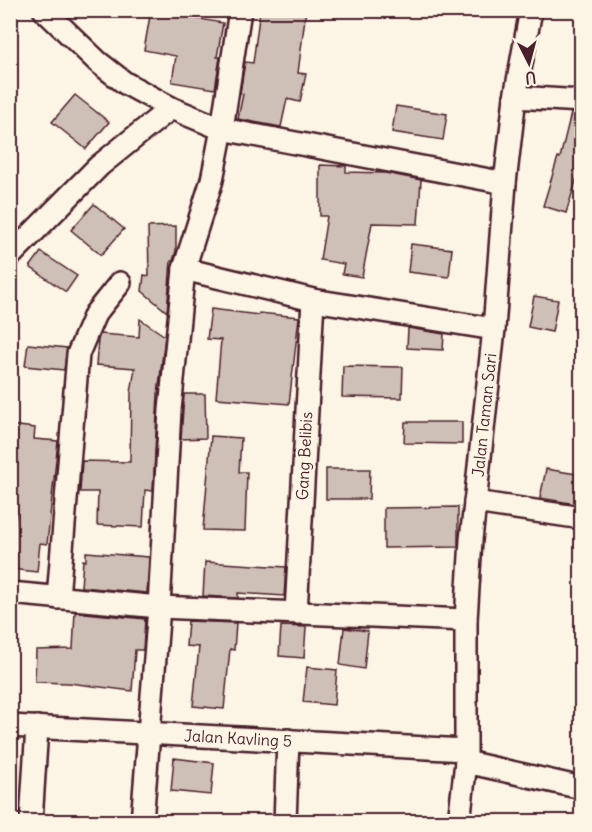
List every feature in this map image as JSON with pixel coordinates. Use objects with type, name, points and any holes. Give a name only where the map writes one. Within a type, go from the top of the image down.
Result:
[{"type":"street","points":[[44,10],[98,62],[125,83],[171,108],[222,129],[505,183]]},
{"type":"street","points":[[142,822],[159,607],[170,411],[184,269],[212,180],[240,10]]},
{"type":"street","name":"Jalan Taman Sari","points":[[459,822],[466,756],[466,620],[475,502],[494,329],[505,183],[515,97],[531,10]]},
{"type":"street","points":[[515,97],[582,101]]},
{"type":"street","points":[[10,256],[99,166],[171,108]]},
{"type":"street","points":[[184,269],[313,300],[494,329]]},
{"type":"street","points":[[58,598],[78,354],[95,314],[120,283]]},
{"type":"street","name":"Gang Belibis","points":[[296,613],[313,300]]},
{"type":"street","points":[[475,502],[582,518]]},
{"type":"street","points":[[10,593],[159,607],[466,620]]},
{"type":"street","name":"Jalan Kavling 5","points":[[10,726],[288,740],[466,756],[582,788]]},
{"type":"street","points":[[31,822],[37,727]]},
{"type":"street","points":[[285,822],[288,740]]},
{"type":"building","points":[[151,10],[177,12],[176,15],[223,23],[217,57],[220,57],[215,89],[172,82],[176,56],[144,50]]},
{"type":"building","points":[[260,10],[306,10],[298,73],[306,74],[300,102],[287,99],[281,127],[238,119],[243,94],[240,93],[245,62],[253,63]]},
{"type":"building","points":[[75,95],[109,122],[86,149],[52,122]]},
{"type":"building","points":[[396,106],[447,114],[443,140],[392,132]]},
{"type":"building","points":[[571,113],[582,114],[582,162],[566,213],[543,206],[558,157],[560,158]]},
{"type":"building","points":[[320,165],[346,166],[346,172],[385,173],[421,180],[418,224],[372,223],[362,277],[342,274],[344,264],[320,260],[327,216],[320,216]]},
{"type":"building","points":[[94,204],[124,229],[101,255],[71,230]]},
{"type":"building","points":[[176,226],[176,251],[171,261],[167,312],[142,291],[144,275],[149,276],[148,227]]},
{"type":"building","points":[[411,244],[452,249],[449,277],[408,272]]},
{"type":"building","points":[[41,252],[77,276],[66,292],[30,267]]},
{"type":"building","points":[[534,296],[558,300],[552,332],[528,327]]},
{"type":"building","points":[[211,309],[299,317],[289,404],[216,398],[221,340],[207,339]]},
{"type":"building","points":[[140,319],[165,336],[158,394],[153,491],[145,490],[143,527],[97,525],[98,492],[80,492],[82,461],[130,462],[131,393],[135,368],[96,365],[98,340],[100,334],[139,337]]},
{"type":"building","points":[[408,328],[444,334],[443,350],[407,348]]},
{"type":"building","points":[[28,344],[67,348],[64,370],[25,366]]},
{"type":"building","points":[[343,366],[403,367],[402,398],[342,397]]},
{"type":"building","points":[[184,394],[205,394],[206,438],[181,439]]},
{"type":"building","points":[[405,422],[462,422],[462,444],[404,443]]},
{"type":"building","points":[[10,425],[35,428],[34,439],[58,441],[47,544],[40,543],[37,572],[10,569],[10,544],[12,545],[16,513],[10,513]]},
{"type":"building","points":[[211,436],[241,438],[239,472],[247,472],[245,531],[203,530]]},
{"type":"building","points":[[326,469],[370,469],[369,499],[326,499]]},
{"type":"building","points":[[546,469],[582,475],[582,505],[540,498]]},
{"type":"building","points":[[458,507],[458,547],[384,548],[384,508]]},
{"type":"building","points":[[86,552],[149,557],[147,593],[81,587],[83,560],[86,561]]},
{"type":"building","points":[[205,562],[286,567],[284,596],[238,593],[238,598],[203,596]]},
{"type":"building","points":[[75,612],[145,619],[143,650],[135,650],[132,691],[69,683],[35,682],[36,650],[73,649]]},
{"type":"building","points":[[188,621],[236,623],[234,650],[230,649],[224,709],[193,706],[199,647],[186,646]]},
{"type":"building","points":[[281,626],[306,627],[304,658],[279,656]]},
{"type":"building","points":[[344,628],[368,631],[364,669],[340,665]]},
{"type":"building","points":[[307,667],[337,670],[334,705],[303,702]]},
{"type":"building","points":[[174,758],[214,763],[211,795],[171,791]]}]
